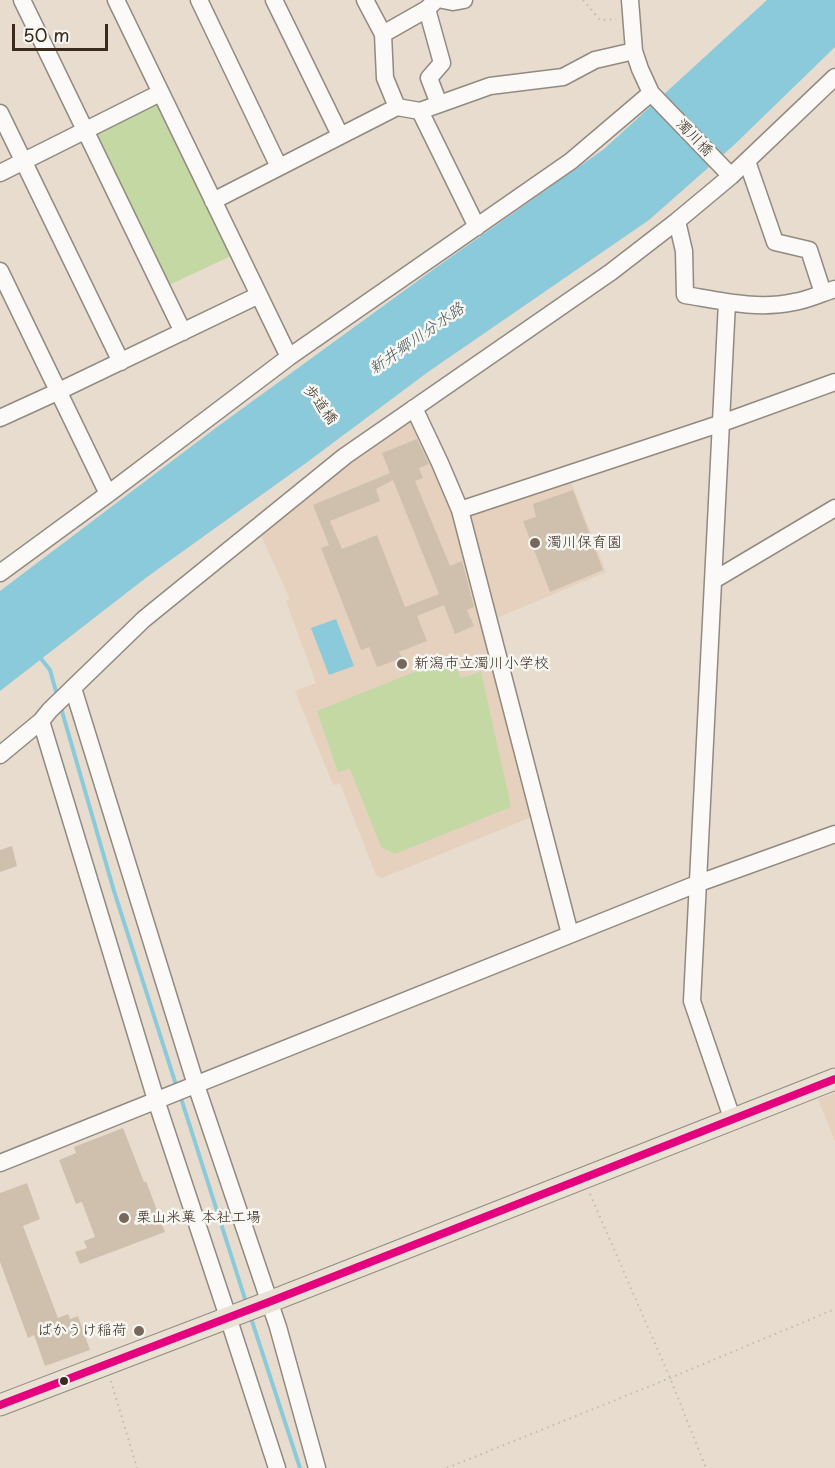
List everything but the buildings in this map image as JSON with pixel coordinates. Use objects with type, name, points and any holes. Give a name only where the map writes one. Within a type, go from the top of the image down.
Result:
[{"type":"main road","points":[[0,1405],[269,1302],[835,1078]]},
{"type":"street","points":[[22,0],[183,332]]},
{"type":"street","points":[[116,0],[289,357]]},
{"type":"street","points":[[199,0],[279,167]]},
{"type":"street","points":[[274,0],[340,135]]},
{"type":"street","points":[[365,0],[383,34],[385,78],[397,107]]},
{"type":"street","points":[[443,0],[453,2],[464,0]]},
{"type":"street","points":[[0,573],[108,495],[289,357],[477,227],[654,97],[634,51],[630,0]]},
{"type":"street","points":[[383,34],[431,4],[442,63],[429,78],[439,104]]},
{"type":"street","points":[[213,201],[397,107],[420,111],[490,86],[563,77],[594,60],[634,51]]},
{"type":"street","points":[[0,754],[41,721],[153,612],[345,456],[612,272],[731,176],[835,77]]},
{"type":"street","points":[[0,173],[160,93]]},
{"type":"street","name":"濁川橋","points":[[654,97],[731,176]]},
{"type":"street","points":[[420,111],[477,227]]},
{"type":"street","points":[[0,113],[121,362]]},
{"type":"street","points":[[677,221],[684,251],[685,295],[763,306],[795,302],[829,291],[809,250],[775,242],[747,161]]},
{"type":"street","points":[[0,272],[108,495]]},
{"type":"street","points":[[0,418],[259,295]]},
{"type":"street","points":[[727,302],[692,1001],[732,1118]]},
{"type":"street","points":[[460,510],[722,423],[835,382]]},
{"type":"street","points":[[414,408],[460,510],[570,934]]},
{"type":"street","points":[[714,580],[835,508]]},
{"type":"street","points":[[73,688],[193,1086],[278,1327],[318,1468]]},
{"type":"street","points":[[41,721],[277,1468]]},
{"type":"street","points":[[0,1163],[699,883],[835,834]]},
{"type":"path","points":[[583,0],[600,20],[633,19]]},
{"type":"path","name":"歩道橋","points":[[288,380],[334,442]]},
{"type":"path","points":[[582,1177],[670,1378],[706,1468]]},
{"type":"path","points":[[447,1468],[835,1309]]},
{"type":"path","points":[[106,1364],[137,1467],[132,1468]]},
{"type":"shaded area","name":"新潟市立濁川小学校","points":[[405,416],[414,418],[458,518],[534,816],[382,878],[376,875],[340,783],[333,785],[295,691],[316,683],[286,601],[290,599],[259,531]]},
{"type":"shaded area","name":"濁川保育園","points":[[570,479],[606,572],[492,620],[467,515]]},
{"type":"shaded area","points":[[835,1093],[835,1141],[818,1099]]},
{"type":"green space","points":[[158,101],[233,255],[167,286],[94,133]]},
{"type":"green space","points":[[452,657],[461,678],[481,672],[511,807],[395,854],[381,847],[350,769],[338,772],[317,711]]},
{"type":"water","name":"新井郷川分水路","points":[[767,0],[835,0],[835,47],[734,145],[649,220],[428,372],[147,577],[0,691],[0,591],[217,427],[604,149]]},
{"type":"water","points":[[336,619],[354,666],[329,675],[311,628]]},
{"type":"waterway","points":[[39,656],[50,670],[57,695]]},
{"type":"waterway","points":[[61,708],[114,891],[177,1088]]},
{"type":"waterway","points":[[180,1095],[246,1302]]},
{"type":"waterway","points":[[250,1315],[300,1468]]},
{"type":"transit line","points":[[0,1405],[269,1302],[835,1079]]},
{"type":"place","name":"濁川保育園","points":[[535,543]]},
{"type":"place","name":"新潟市立濁川小学校","points":[[402,664]]},
{"type":"place","name":"栗山米菓 本社工場","points":[[124,1218]]},
{"type":"place","name":"ばかうけ稲荷","points":[[139,1331]]}]
